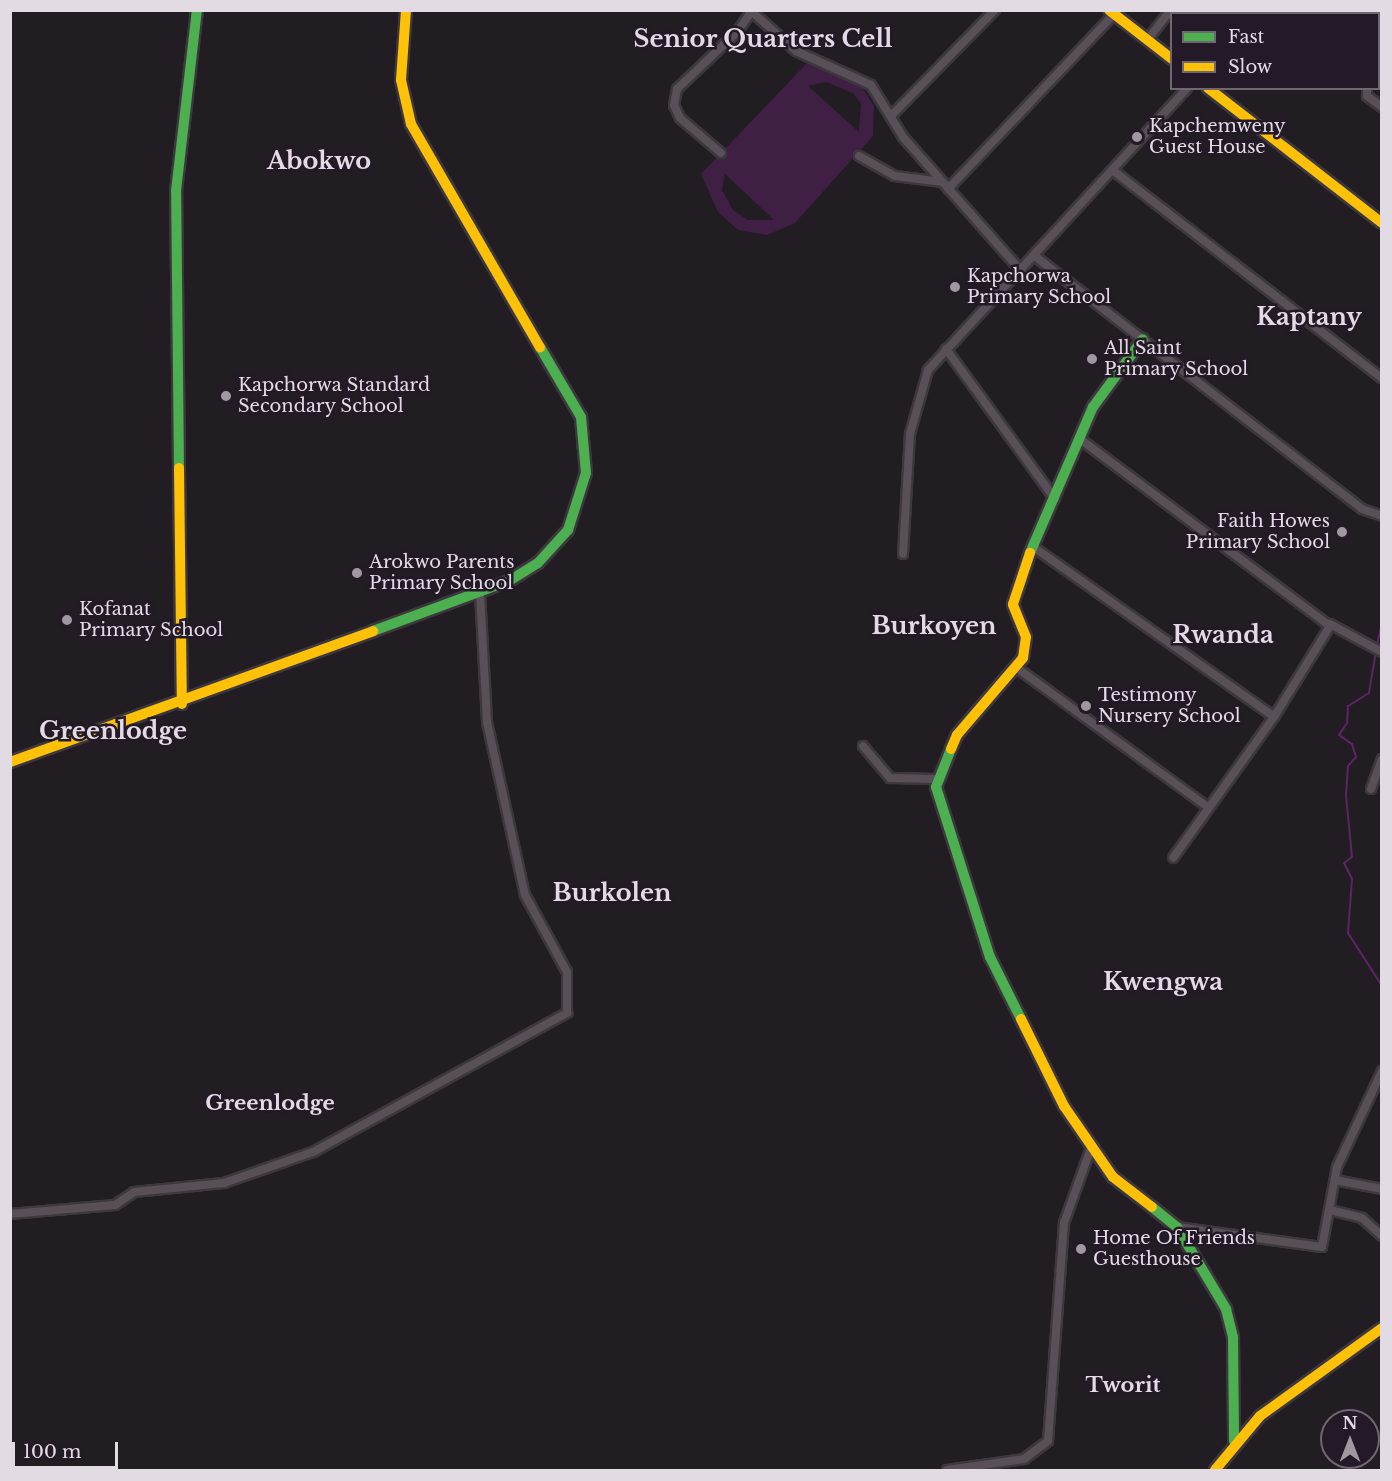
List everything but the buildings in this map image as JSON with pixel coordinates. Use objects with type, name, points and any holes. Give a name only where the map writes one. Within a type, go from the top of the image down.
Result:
[{"type":"street","points":[[182,704],[176,191],[197,10]]},
{"type":"street","points":[[10,762],[182,704],[480,592],[528,571],[562,538],[580,502],[586,446],[565,384],[411,124],[400,80],[406,10]]},
{"type":"street","points":[[893,114],[995,10]]},
{"type":"street","points":[[1148,39],[1171,10]]},
{"type":"street","points":[[721,153],[680,118],[674,105],[676,89],[737,32],[750,11],[796,51],[863,78],[893,114],[903,137],[1021,271]]},
{"type":"street","points":[[945,185],[1112,12],[1170,57]]},
{"type":"street","points":[[903,554],[917,397],[928,370],[1115,172],[1185,90]]},
{"type":"street","points":[[1211,90],[1382,223]]},
{"type":"street","points":[[1367,90],[1367,96],[1382,107]]},
{"type":"street","points":[[859,156],[895,176],[945,185]]},
{"type":"street","points":[[1115,172],[1382,378]]},
{"type":"street","points":[[1036,257],[1362,509],[1382,516]]},
{"type":"street","points":[[1143,339],[1097,400],[1055,499],[1032,546],[1014,594],[1026,642],[1017,668],[957,735],[936,779],[990,957],[1018,1020],[1091,1148],[1113,1177],[1177,1227],[1230,1322],[1234,1441]]},
{"type":"street","points":[[946,349],[1055,499]]},
{"type":"street","points":[[1080,439],[1329,624],[1371,649],[1381,652]]},
{"type":"street","points":[[1032,546],[1274,717]]},
{"type":"street","points":[[10,1214],[116,1205],[134,1192],[224,1183],[313,1152],[567,1013],[567,972],[525,895],[487,722],[480,592]]},
{"type":"street","points":[[1173,858],[1206,806],[1274,717],[1329,624]]},
{"type":"street","points":[[1017,668],[1206,806]]},
{"type":"street","points":[[863,746],[890,778],[936,779]]},
{"type":"street","points":[[1371,789],[1382,759]]},
{"type":"street","points":[[1177,1227],[1322,1247],[1335,1180],[1382,1071]]},
{"type":"street","points":[[947,1470],[1024,1459],[1048,1441],[1064,1223],[1091,1148]]},
{"type":"street","points":[[1335,1180],[1382,1189]]},
{"type":"street","points":[[1330,1210],[1362,1218],[1382,1236]]},
{"type":"street","points":[[1215,1470],[1234,1441],[1328,1362],[1382,1328]]},
{"type":"shaded area","points":[[808,62],[858,81],[874,106],[873,136],[795,223],[767,235],[738,230],[718,212],[701,174]],"holes":[[[826,82],[853,93],[861,104],[859,132],[808,86]],[[725,174],[773,219],[748,220],[733,210],[722,190]]]},
{"type":"waterway","points":[[1377,645],[1382,623]]},
{"type":"waterway","points":[[1376,651],[1369,693],[1348,706],[1347,723],[1339,735],[1352,744],[1356,757],[1348,766],[1346,795],[1352,857],[1344,863],[1352,879],[1348,933],[1382,986]]},
{"type":"traffic: fast","points":[[179,468],[176,191],[197,10]]},
{"type":"traffic: fast","points":[[1030,553],[1093,407],[1143,339]]},
{"type":"traffic: fast","points":[[373,631],[509,581],[538,563],[568,530],[586,473],[581,417],[540,347]]},
{"type":"traffic: fast","points":[[951,749],[936,787],[990,957],[1021,1019]]},
{"type":"traffic: fast","points":[[1152,1207],[1177,1227],[1226,1309],[1233,1338],[1234,1441]]},
{"type":"traffic: slow","points":[[406,10],[401,80],[411,124],[540,347]]},
{"type":"traffic: slow","points":[[1109,10],[1170,57]]},
{"type":"traffic: slow","points":[[1211,90],[1382,223]]},
{"type":"traffic: slow","points":[[179,468],[182,704]]},
{"type":"traffic: slow","points":[[951,749],[957,735],[1023,658],[1026,637],[1013,604],[1030,553]]},
{"type":"traffic: slow","points":[[10,762],[373,631]]},
{"type":"traffic: slow","points":[[1021,1019],[1064,1106],[1113,1177],[1152,1207]]},
{"type":"traffic: slow","points":[[1215,1470],[1260,1416],[1382,1328]]},
{"type":"place","name":"Kapchemweny Guest House","points":[[1137,137]]},
{"type":"place","name":"Kapchorwa Primary School","points":[[955,287]]},
{"type":"place","name":"All Saint Primary School","points":[[1092,359]]},
{"type":"place","name":"Kapchorwa Standard Secondary School","points":[[226,396]]},
{"type":"place","name":"Faith Howes Primary School","points":[[1342,532]]},
{"type":"place","name":"Arokwo Parents Primary School","points":[[357,573]]},
{"type":"place","name":"Kofanat Primary School","points":[[67,620]]},
{"type":"place","name":"Testimony Nursery School","points":[[1086,706]]},
{"type":"place","name":"Home Of Friends Guesthouse","points":[[1081,1249]]},
{"type":"district","name":"Senior Quarters Cell","points":[[763,39]]},
{"type":"district","name":"Abokwo","points":[[319,161]]},
{"type":"district","name":"Kaptany","points":[[1309,317]]},
{"type":"district","name":"Burkoyen","points":[[934,626]]},
{"type":"district","name":"Rwanda","points":[[1223,635]]},
{"type":"district","name":"Greenlodge","points":[[113,731]]},
{"type":"district","name":"Burkolen","points":[[612,893]]},
{"type":"district","name":"Kwengwa","points":[[1163,982]]},
{"type":"district","name":"Greenlodge","points":[[270,1103]]},
{"type":"district","name":"Tworit","points":[[1123,1385]]}]
